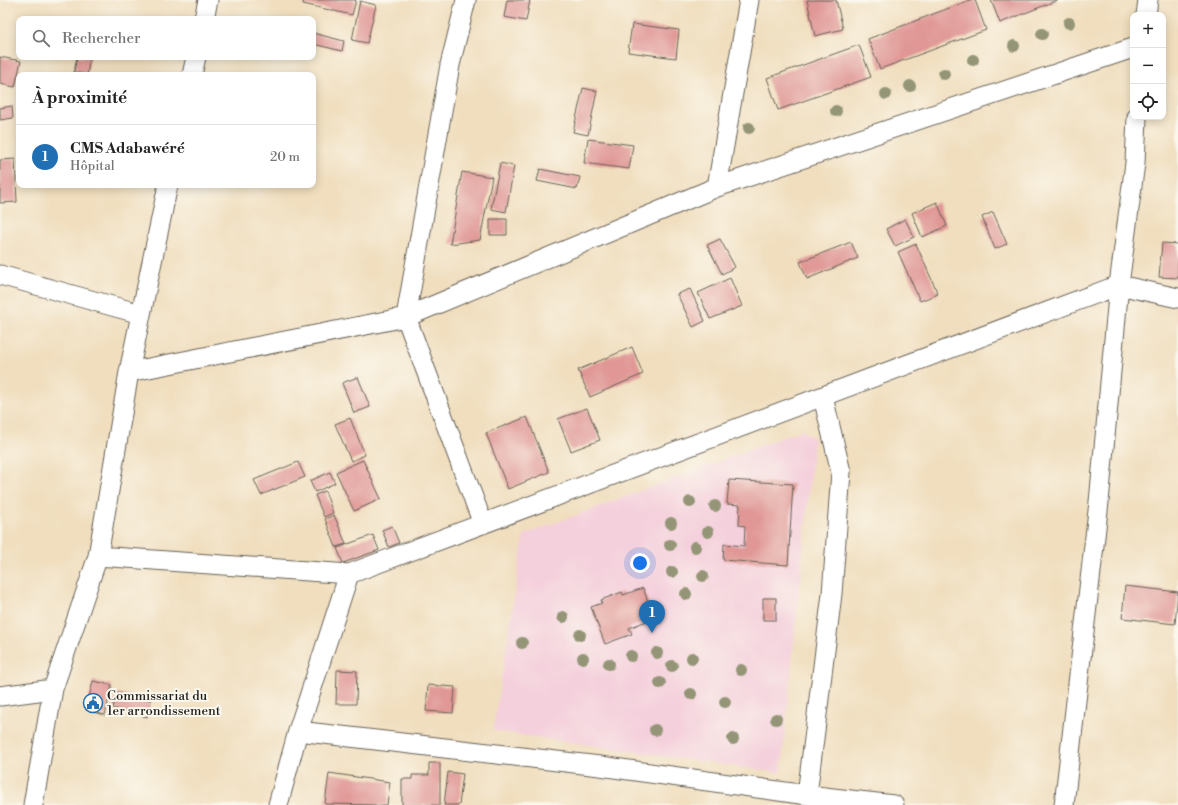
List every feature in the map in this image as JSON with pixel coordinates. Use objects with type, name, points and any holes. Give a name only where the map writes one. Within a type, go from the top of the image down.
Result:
[{"type":"street","points":[[205,16],[208,0]]},
{"type":"street","points":[[466,0],[450,65],[406,317],[483,524]]},
{"type":"street","points":[[717,187],[749,0]]},
{"type":"street","points":[[1146,12],[1148,0]]},
{"type":"street","points":[[128,372],[406,317],[717,187],[1130,49]]},
{"type":"street","points":[[193,72],[195,60]]},
{"type":"street","points":[[1064,805],[1099,502],[1119,285],[1135,163],[1137,120]]},
{"type":"street","points":[[32,805],[53,689],[98,556],[128,372],[167,188]]},
{"type":"street","points":[[0,274],[141,314]]},
{"type":"street","points":[[98,556],[349,574],[1119,285],[1178,298]]},
{"type":"street","points":[[807,795],[832,594],[841,472],[823,397]]},
{"type":"street","points":[[278,805],[298,731],[349,574]]},
{"type":"street","points":[[0,696],[53,689]]},
{"type":"street","points":[[298,731],[600,766],[807,795],[894,805]]},
{"type":"shaded area","points":[[802,430],[814,439],[781,773],[493,731],[524,535]]},
{"type":"building","points":[[304,0],[356,0],[352,15],[303,4]]},
{"type":"building","points":[[507,0],[530,0],[526,21],[504,17]]},
{"type":"building","points":[[807,0],[836,0],[843,29],[815,36]]},
{"type":"building","points":[[970,0],[975,0],[986,30],[880,69],[868,39]]},
{"type":"building","points":[[991,0],[1058,0],[1000,23]]},
{"type":"building","points":[[360,1],[376,5],[367,43],[352,40]]},
{"type":"building","points":[[632,24],[679,30],[676,58],[628,52]]},
{"type":"building","points":[[316,34],[344,41],[342,51],[316,45]]},
{"type":"building","points":[[859,45],[871,77],[778,110],[767,78]]},
{"type":"building","points":[[0,57],[21,61],[18,72],[16,72],[15,87],[0,84]]},
{"type":"building","points":[[76,60],[90,60],[88,72],[74,72]]},
{"type":"building","points":[[583,88],[597,91],[588,135],[573,132]]},
{"type":"building","points":[[12,106],[13,118],[0,120],[0,108]]},
{"type":"building","points":[[588,139],[633,145],[629,169],[584,163]]},
{"type":"building","points":[[15,159],[17,202],[0,203],[0,160]]},
{"type":"building","points":[[500,163],[514,166],[506,212],[491,209]]},
{"type":"building","points":[[540,169],[580,177],[577,189],[537,181]]},
{"type":"building","points":[[462,172],[492,177],[480,240],[450,244]]},
{"type":"building","points":[[937,202],[947,226],[922,237],[912,213]]},
{"type":"building","points":[[993,212],[1007,244],[995,249],[982,217]]},
{"type":"building","points":[[490,219],[507,219],[507,235],[490,235]]},
{"type":"building","points":[[905,219],[914,237],[895,246],[886,229]]},
{"type":"building","points":[[720,239],[735,267],[722,274],[707,245]]},
{"type":"building","points":[[851,242],[858,258],[807,279],[800,262]]},
{"type":"building","points":[[1162,243],[1178,244],[1178,278],[1159,277]]},
{"type":"building","points":[[916,244],[938,294],[920,301],[898,252]]},
{"type":"building","points":[[730,278],[742,306],[710,319],[698,293]]},
{"type":"building","points":[[690,289],[705,321],[693,327],[677,294]]},
{"type":"building","points":[[632,347],[643,374],[590,397],[578,370]]},
{"type":"building","points":[[358,377],[370,407],[354,413],[342,383]]},
{"type":"building","points":[[587,408],[600,440],[571,451],[558,419]]},
{"type":"building","points":[[527,417],[549,472],[508,489],[486,433]]},
{"type":"building","points":[[350,418],[365,455],[351,461],[335,424]]},
{"type":"building","points":[[363,460],[381,499],[354,511],[336,472]]},
{"type":"building","points":[[298,462],[305,477],[261,495],[254,480]]},
{"type":"building","points":[[330,472],[335,483],[315,492],[310,481]]},
{"type":"building","points":[[729,480],[793,484],[788,565],[723,560],[724,544],[744,546],[745,526],[739,525],[740,505],[727,504]]},
{"type":"building","points":[[325,491],[333,513],[324,517],[315,495]]},
{"type":"building","points":[[334,515],[346,544],[336,547],[325,519]]},
{"type":"building","points":[[392,526],[399,543],[389,547],[382,530]]},
{"type":"building","points":[[373,535],[379,550],[343,563],[337,548]]},
{"type":"building","points":[[1125,586],[1178,592],[1175,624],[1122,618]]},
{"type":"building","points":[[643,588],[654,618],[629,628],[632,634],[605,644],[591,607],[602,603],[601,600],[622,592],[623,595]]},
{"type":"building","points":[[763,598],[776,598],[776,620],[763,620]]},
{"type":"building","points":[[337,670],[357,671],[356,704],[336,704]]},
{"type":"building","points":[[93,681],[112,685],[105,715],[86,710]]},
{"type":"building","points":[[428,685],[455,687],[453,713],[426,711]]},
{"type":"building","points":[[117,693],[151,700],[147,717],[113,708]]},
{"type":"building","points":[[429,763],[440,763],[440,805],[402,805],[402,779],[412,779],[412,775],[429,775]]},
{"type":"building","points":[[448,772],[463,774],[459,805],[444,805]]},
{"type":"building","points":[[329,773],[390,782],[387,805],[325,804]]},
{"type":"place","name":"CMS Adabawéré","points":[[652,633]]},
{"type":"place","name":"Commissariat du 1er arrondissement","points":[[93,703]]}]
